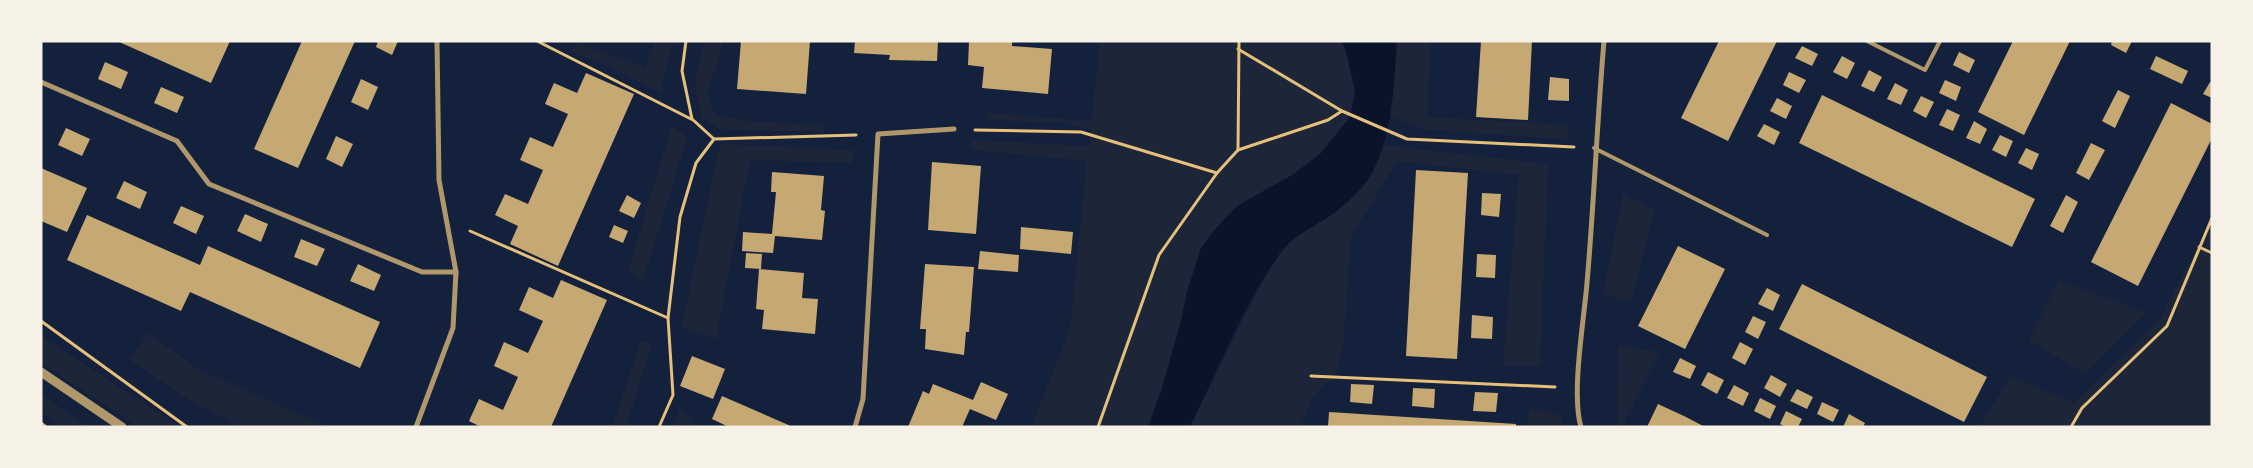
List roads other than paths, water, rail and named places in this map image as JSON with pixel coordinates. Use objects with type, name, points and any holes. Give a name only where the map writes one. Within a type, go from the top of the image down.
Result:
[{"type":"street","points":[[416,427],[453,328],[456,272],[439,180],[437,41]]},
{"type":"street","points":[[1581,427],[1578,388],[1591,239],[1594,148],[1604,41]]},
{"type":"street","points":[[41,82],[177,141],[209,184],[422,272],[456,272]]},
{"type":"street","points":[[855,427],[863,399],[878,134],[954,129]]},
{"type":"street","points":[[41,372],[122,427]]},
{"type":"lane","points":[[1867,41],[1926,70],[1940,41]]},
{"type":"lane","points":[[1594,148],[1767,234]]}]
